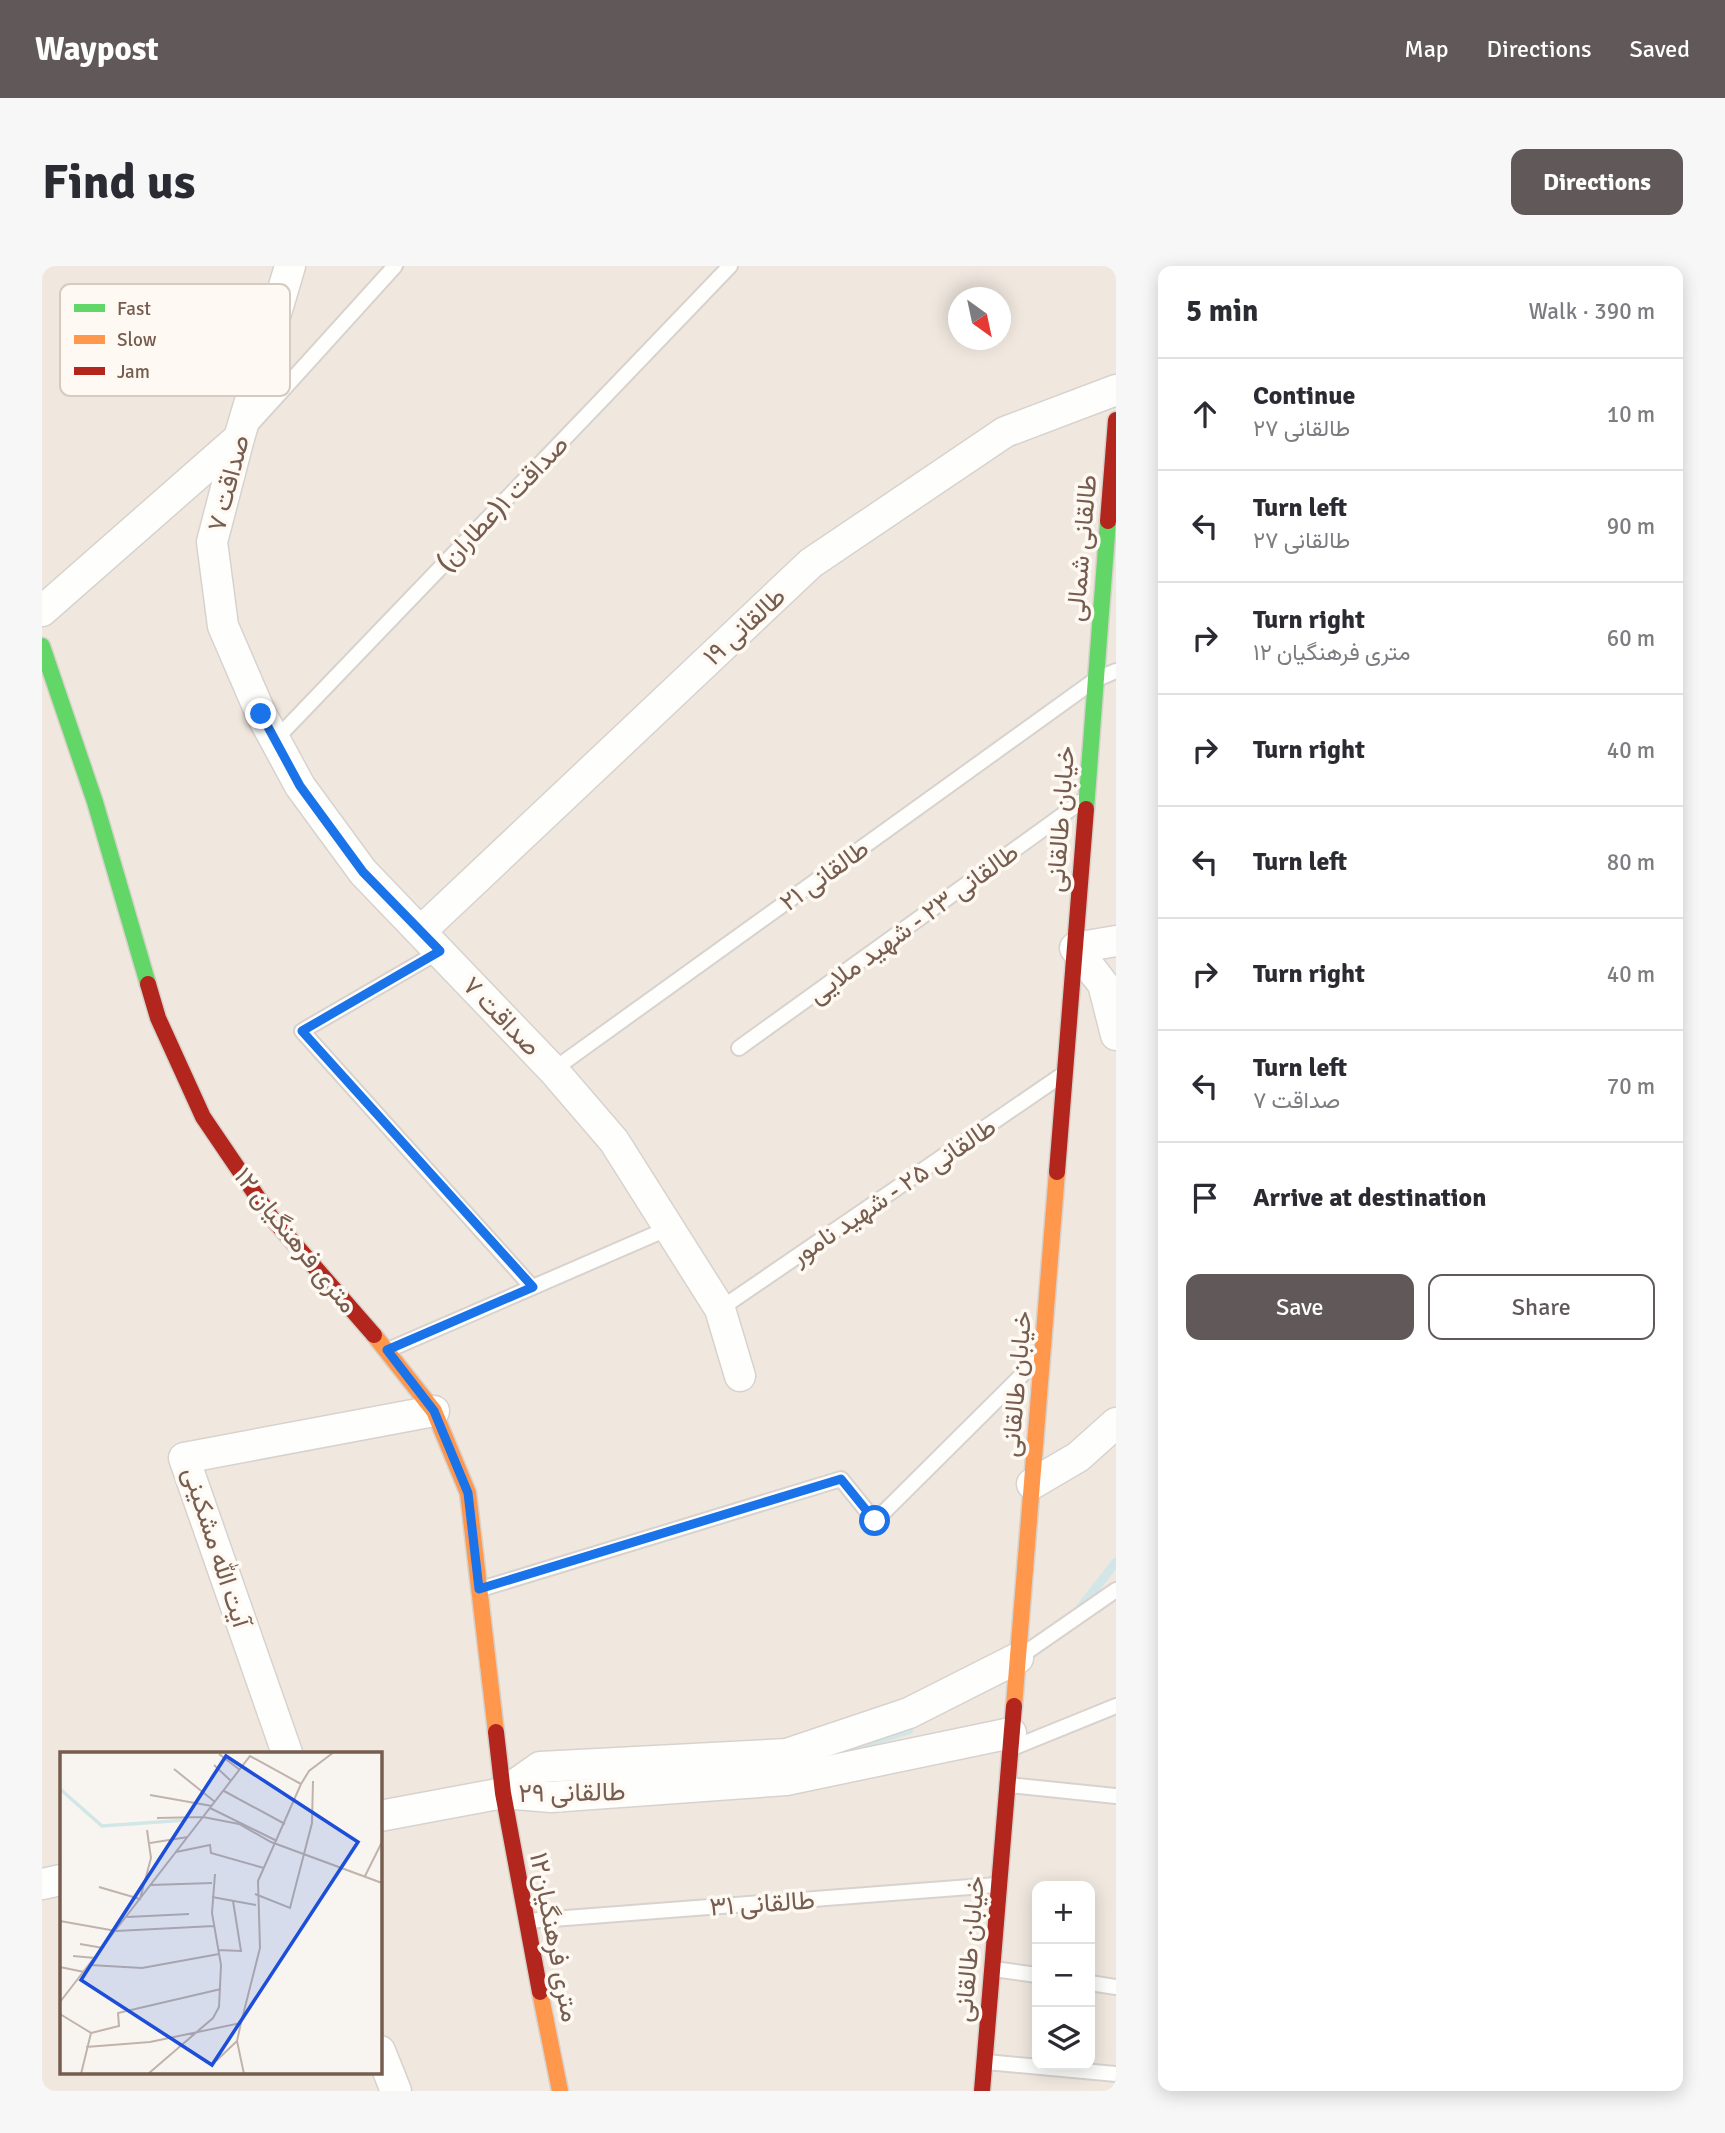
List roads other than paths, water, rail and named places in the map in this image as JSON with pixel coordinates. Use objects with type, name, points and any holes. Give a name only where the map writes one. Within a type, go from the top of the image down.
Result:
[{"type":"street","name":"صداقت ۷","points":[[285,284],[290,266]]},
{"type":"street","name":"طالقانی ۱۹","points":[[430,941],[811,564],[1005,432],[1116,390]]},
{"type":"street","name":"صداقت ۷","points":[[251,396],[212,542],[223,626],[261,714],[300,786],[363,872],[554,1070],[614,1141],[720,1309],[740,1376]]},
{"type":"street","name":"طالقانی شمالی","points":[[1095,680],[1112,528],[1116,421]]},
{"type":"street","points":[[42,611],[239,438]]},
{"type":"street","name":"۱۲ متری فرهنگیان","points":[[42,646],[95,802],[158,1018],[203,1117],[271,1217],[387,1350],[434,1411],[468,1493],[503,1793]]},
{"type":"street","name":"خیابان طالقانی","points":[[982,2091],[1095,680]]},
{"type":"street","points":[[1116,941],[1075,948],[1103,984],[1116,1035]]},
{"type":"street","name":"آیت الله مشکینی","points":[[287,1752],[184,1458],[434,1411]]},
{"type":"street","points":[[1032,1484],[1079,1457],[1116,1423]]},
{"type":"street","name":"طالقانی ۲۹","points":[[503,1793],[540,1767],[787,1754],[909,1713],[1018,1658]]},
{"type":"street","name":"طالقانی ۲۹","points":[[503,1793],[551,1797],[786,1780],[1011,1741]]},
{"type":"street","points":[[382,1816],[503,1793]]},
{"type":"street","name":"۱۲متری فرهنگیان","points":[[503,1793],[560,2091]]},
{"type":"street","points":[[42,1884],[60,1880]]},
{"type":"street","points":[[382,2056],[396,2091]]},
{"type":"lane","points":[[290,382],[395,266]]},
{"type":"lane","name":"صداقت ۱(عطاران)","points":[[275,740],[730,266]]},
{"type":"lane","points":[[239,438],[277,396]]},
{"type":"lane","name":"طالقانی ۲۱","points":[[554,1070],[1095,680],[1116,671]]},
{"type":"lane","name":"طالقانی ۲۳ - شهید ملایی","points":[[739,1048],[1086,798]]},
{"type":"lane","points":[[430,941],[302,1031],[533,1287]]},
{"type":"lane","name":"طالقانی ۲۵ - شهید نامور","points":[[720,1309],[1065,1073]]},
{"type":"lane","points":[[387,1350],[669,1228]]},
{"type":"lane","points":[[479,1589],[841,1479],[875,1521],[1043,1353]]},
{"type":"lane","points":[[1018,1658],[1116,1590]]},
{"type":"lane","points":[[1011,1741],[1116,1706]]},
{"type":"lane","points":[[1007,1785],[1116,1796]]},
{"type":"lane","name":"طالقانی ۳۱","points":[[526,1921],[999,1885]]},
{"type":"lane","points":[[992,1969],[1032,1974]]},
{"type":"lane","points":[[1095,1984],[1116,1987]]},
{"type":"lane","points":[[985,2062],[1116,2074]]},
{"type":"waterway","points":[[1081,1607],[1116,1562]]},
{"type":"waterway","points":[[850,1748],[909,1730]]}]
